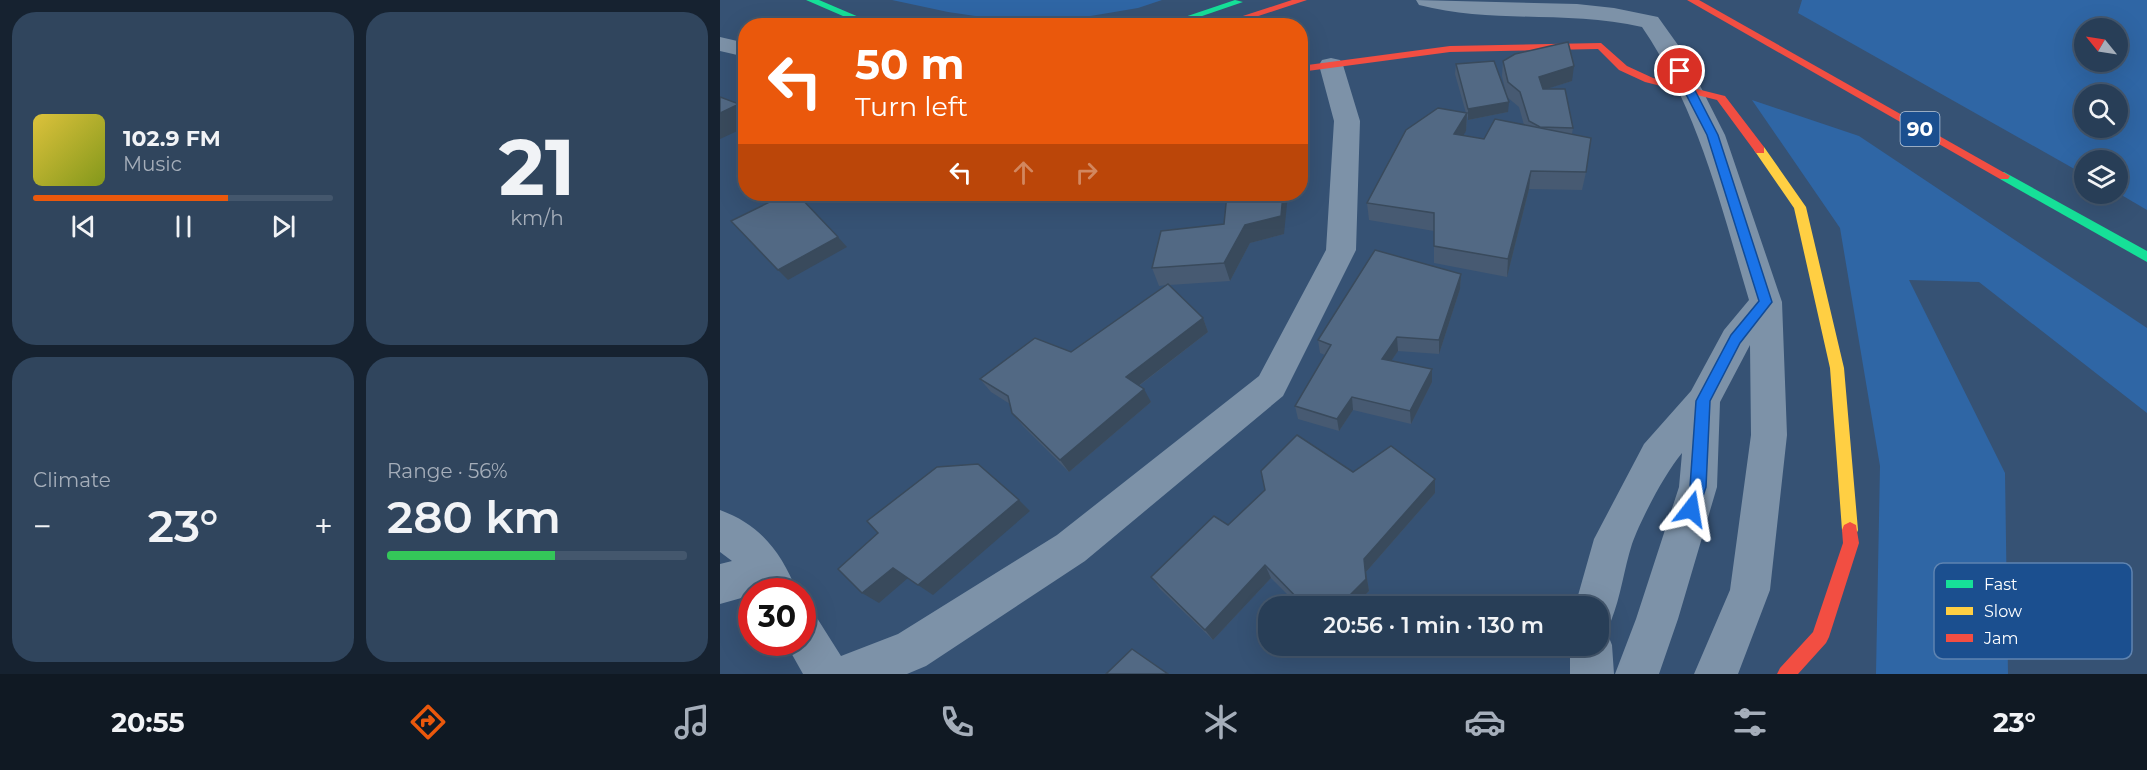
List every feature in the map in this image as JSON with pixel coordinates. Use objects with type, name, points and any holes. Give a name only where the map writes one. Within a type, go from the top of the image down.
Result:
[{"type":"main road","points":[[811,0],[856,18]]},
{"type":"main road","points":[[1187,18],[1243,0]]},
{"type":"main road","points":[[1245,18],[1302,0]]},
{"type":"main road","name":"90","points":[[1692,0],[2147,257]]},
{"type":"main road","points":[[1316,67],[1450,49],[1601,46],[1623,68],[1649,80],[1721,98],[1739,119],[1800,207],[1837,368],[1851,543],[1820,637],[1786,674]]},
{"type":"street","points":[[1427,0],[1467,9],[1555,10],[1627,16],[1650,22],[1671,52],[1712,135],[1766,302],[1769,435],[1750,590],[1716,674]]},
{"type":"street","points":[[720,44],[738,48]]},
{"type":"street","points":[[850,674],[911,651],[1071,548],[1271,386],[1341,250],[1347,121],[1316,67]]},
{"type":"street","points":[[1599,596],[1614,539],[1658,456],[1703,401],[1736,339],[1766,302]]},
{"type":"street","points":[[1637,674],[1657,619],[1698,487],[1703,401]]},
{"type":"street","points":[[720,528],[755,554],[770,578]]},
{"type":"street","points":[[720,584],[738,583]]},
{"type":"street","points":[[816,656],[827,674]]},
{"type":"street","points":[[1591,656],[1592,674]]},
{"type":"shaded area","points":[[892,0],[1162,0],[1138,8],[1079,18],[989,18]]},
{"type":"shaded area","points":[[1802,0],[2147,0],[2147,210],[2128,199],[2128,150],[2074,150],[2074,169],[1798,13]]},
{"type":"shaded area","points":[[1752,100],[1859,136],[2147,328],[2147,413],[1979,282],[1909,280],[2005,473],[2006,563],[1934,563],[1934,659],[2008,659],[2008,674],[1876,674],[1880,466],[1840,228]]},
{"type":"building","points":[[1568,42],[1574,66],[1539,77],[1543,89],[1565,89],[1573,128],[1540,127],[1529,121],[1520,92],[1508,82],[1503,61],[1515,54]]},
{"type":"building","points":[[1494,61],[1509,102],[1468,109],[1456,64]]},
{"type":"building","points":[[720,97],[738,104],[738,104],[720,113]]},
{"type":"building","points":[[1438,108],[1467,113],[1454,134],[1484,139],[1495,119],[1591,138],[1586,172],[1531,171],[1508,259],[1434,246],[1434,213],[1367,203],[1406,130]]},
{"type":"building","points":[[772,201],[804,201],[838,237],[778,270],[731,221]]},
{"type":"building","points":[[1226,201],[1282,201],[1281,216],[1245,225],[1224,263],[1152,268],[1161,231],[1224,224]]},
{"type":"building","points":[[1375,250],[1461,274],[1439,340],[1397,337],[1382,359],[1432,369],[1410,411],[1352,397],[1337,419],[1295,406],[1331,345],[1318,340]]},
{"type":"building","points":[[1168,284],[1203,318],[1126,377],[1144,389],[1060,460],[1012,413],[1008,396],[980,379],[1035,338],[1071,352]]},
{"type":"building","points":[[1297,435],[1353,472],[1391,446],[1435,479],[1364,559],[1366,579],[1349,596],[1295,596],[1265,565],[1205,630],[1151,577],[1214,516],[1228,525],[1265,490],[1261,471]]},
{"type":"building","points":[[978,464],[1019,500],[918,585],[893,568],[862,593],[838,569],[878,533],[867,521],[937,467]]},
{"type":"building","points":[[1132,649],[1168,674],[1106,674]]},
{"type":"traffic: fast","points":[[811,0],[856,18]]},
{"type":"traffic: fast","points":[[1187,18],[1238,2]]},
{"type":"traffic: fast","points":[[2004,176],[2147,257]]},
{"type":"traffic: slow","points":[[1760,150],[1800,207],[1837,368],[1850,530]]},
{"type":"traffic: jam","points":[[1242,18],[1302,0]]},
{"type":"traffic: jam","points":[[1692,0],[2004,176]]},
{"type":"traffic: jam","points":[[1308,68],[1450,49],[1601,46],[1623,68],[1649,80],[1721,98],[1760,150]]},
{"type":"traffic: jam","points":[[1786,674],[1820,637],[1851,543],[1850,530]]},
{"type":"route","points":[[1680,71],[1712,135],[1766,302],[1736,339],[1703,401],[1698,487],[1691,509]]}]
